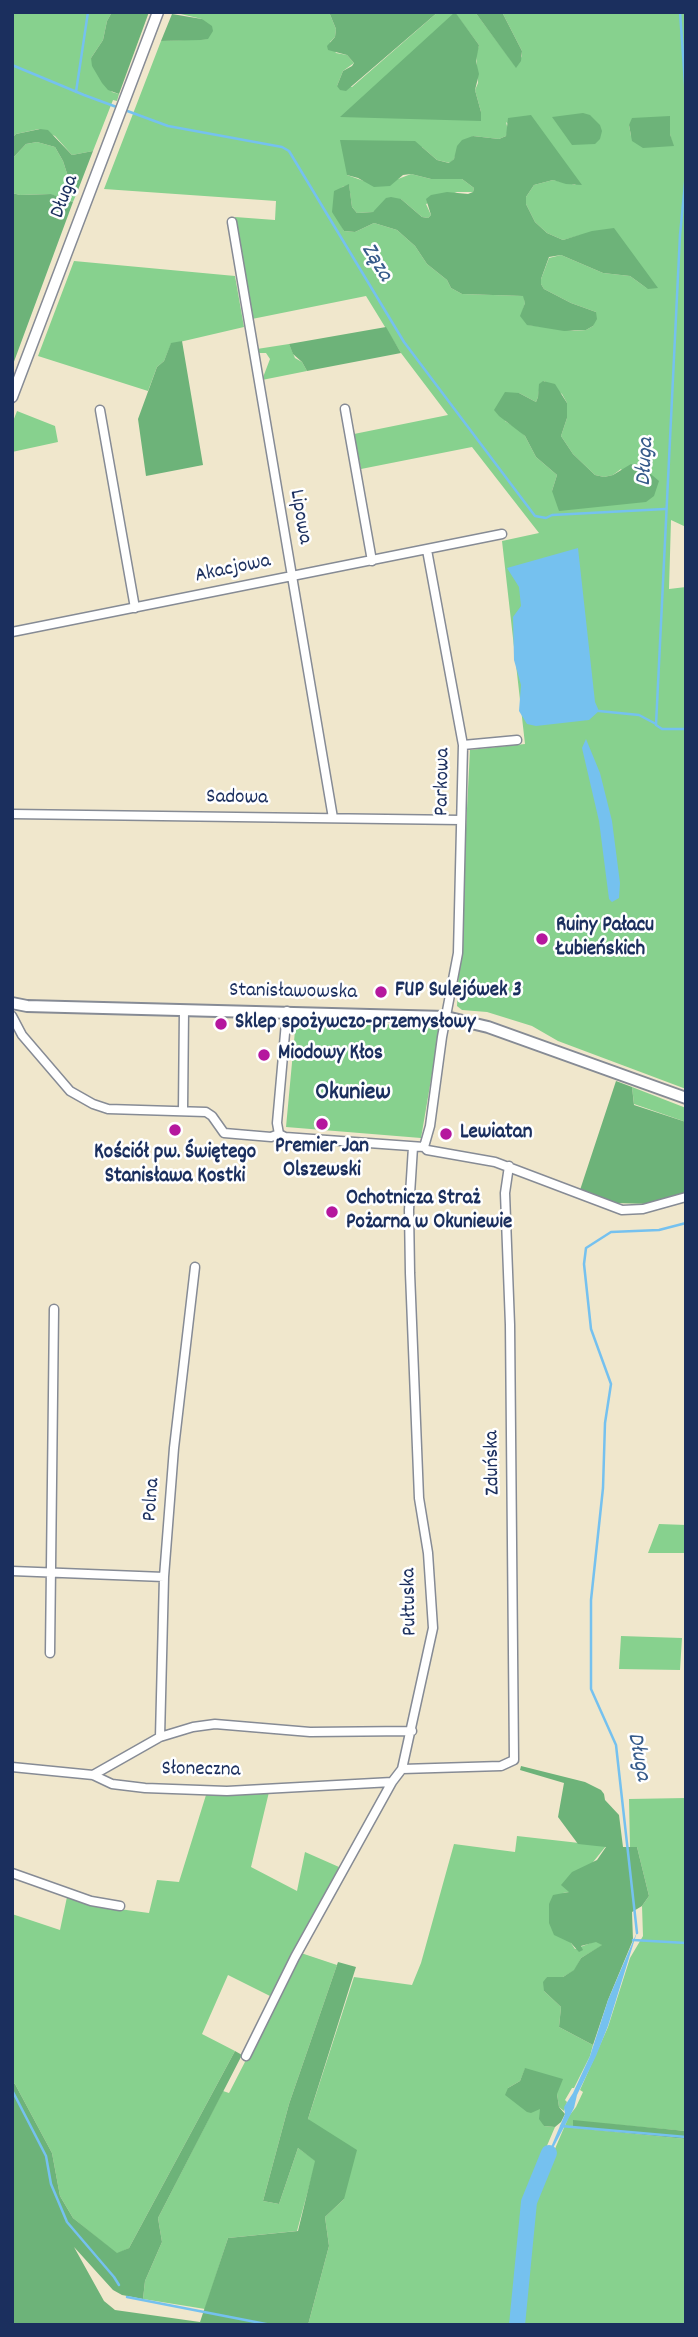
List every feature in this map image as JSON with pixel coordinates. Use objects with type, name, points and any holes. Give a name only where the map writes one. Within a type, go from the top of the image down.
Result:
[{"type":"main road","name":"Stanisławowska","points":[[12,1003],[27,1006],[446,1017],[488,1027],[686,1098]]},
{"type":"street","name":"Długa","points":[[12,397],[158,12]]},
{"type":"street","name":"Lipowa","points":[[232,222],[333,818]]},
{"type":"street","points":[[345,409],[372,561]]},
{"type":"street","points":[[100,410],[135,608]]},
{"type":"street","name":"Akacjowa","points":[[12,632],[502,534]]},
{"type":"street","name":"Parkowa","points":[[424,1147],[430,1126],[458,953],[463,745],[427,550]]},
{"type":"street","points":[[463,745],[517,740]]},
{"type":"street","name":"Sadowa","points":[[12,814],[461,820]]},
{"type":"street","points":[[183,1111],[184,1010]]},
{"type":"street","points":[[287,1011],[276,1130],[285,1138],[424,1147],[427,1150],[509,1166],[622,1210],[643,1209],[686,1198]]},
{"type":"street","points":[[12,1016],[22,1035],[69,1091],[93,1104],[108,1108],[210,1114],[224,1133],[271,1137],[279,1134]]},
{"type":"street","points":[[12,1039],[22,1035]]},
{"type":"street","name":"Pułtuska","points":[[246,2056],[295,1957],[392,1782],[402,1769],[433,1628],[428,1553],[419,1498],[411,1313],[409,1210],[413,1147]]},
{"type":"street","name":"Zduńska","points":[[402,1769],[501,1766],[514,1760],[510,1325],[505,1193],[509,1166]]},
{"type":"street","name":"Polna","points":[[160,1737],[164,1577],[174,1448],[195,1266]]},
{"type":"street","points":[[50,1653],[54,1309]]},
{"type":"street","points":[[12,1571],[164,1577]]},
{"type":"street","points":[[93,1775],[160,1737],[192,1727],[215,1724],[303,1732],[412,1731]]},
{"type":"street","name":"Słoneczna","points":[[12,1767],[93,1775],[112,1784],[145,1788],[227,1791],[392,1782]]},
{"type":"street","points":[[12,1873],[91,1901],[120,1906]]},
{"type":"green space","points":[[12,12],[112,12],[103,40],[91,58],[112,92],[119,94],[117,101],[113,100],[93,151],[72,155],[55,136],[39,129],[16,134],[12,138]]},
{"type":"green space","points":[[112,12],[149,12],[119,94],[108,90],[102,83],[92,66],[91,58],[103,40]]},
{"type":"green space","points":[[172,12],[329,12],[336,29],[335,37],[330,42],[336,53],[347,55],[354,63],[343,71],[337,86],[352,87],[438,12],[475,12],[516,67],[522,51],[502,12],[686,12],[686,527],[671,520],[669,589],[686,587],[686,1089],[558,1041],[532,1026],[487,1012],[462,1010],[457,1006],[470,750],[525,744],[502,541],[539,533],[472,447],[361,469],[354,434],[448,415],[401,353],[366,296],[252,319],[235,217],[275,220],[276,201],[104,189],[161,41],[208,39],[202,19]],"holes":[[[455,13],[479,45],[476,55],[478,83],[475,90],[481,112],[480,121]],[[670,117],[673,146],[631,136],[629,125]],[[506,122],[576,185],[553,180],[534,185],[526,197],[526,204],[535,222],[547,233],[563,240],[581,235],[648,289],[630,276],[603,273],[561,255],[549,258],[541,284],[544,289],[571,303],[596,312],[593,326],[586,330],[529,325],[521,316],[524,296],[462,294],[451,288],[447,280],[427,264],[415,246],[397,230],[374,223],[355,232],[344,231],[334,210],[342,187],[349,185],[352,207],[357,213],[373,212],[401,199],[422,217],[428,218],[431,215],[426,204],[457,192],[473,192],[474,188],[462,179],[453,177],[431,179],[411,174],[398,179],[364,181],[347,175],[422,147],[437,160],[450,163],[457,151],[473,136],[499,139],[506,136]],[[544,381],[562,394],[567,403],[567,418],[561,436],[573,454],[595,475],[613,475],[621,469],[646,502],[552,491],[557,475],[536,457],[525,436],[505,421],[519,393],[536,402],[540,384]]]},
{"type":"green space","points":[[329,12],[438,12],[346,91],[337,86],[343,71],[354,63],[347,55],[328,50],[327,46],[335,37],[336,29]]},
{"type":"green space","points":[[455,12],[479,45],[476,61],[479,74],[475,90],[481,121],[340,117]]},
{"type":"green space","points":[[475,12],[502,12],[522,51],[521,61],[516,68]]},
{"type":"green space","points":[[172,14],[202,19],[212,26],[213,31],[208,39],[161,41]]},
{"type":"green space","points":[[583,113],[590,115],[600,125],[600,139],[595,144],[572,145],[552,117]]},
{"type":"green space","points":[[531,115],[582,185],[553,180],[534,185],[526,197],[526,204],[535,222],[547,233],[563,240],[592,231],[614,228],[658,288],[648,289],[630,276],[603,273],[561,255],[549,257],[541,284],[544,289],[571,303],[596,312],[597,319],[593,326],[586,330],[564,331],[527,325],[520,316],[525,303],[523,296],[462,294],[451,288],[447,280],[427,264],[415,246],[397,230],[374,223],[355,232],[344,231],[332,212],[334,191],[349,184],[352,207],[357,213],[373,212],[386,198],[391,197],[401,199],[422,217],[428,218],[431,215],[426,199],[431,195],[447,192],[468,194],[473,192],[474,188],[462,179],[431,179],[411,174],[403,175],[390,186],[374,187],[347,175],[340,140],[415,141],[437,160],[449,163],[454,159],[457,146],[462,140],[473,136],[499,139],[506,136],[508,118]]},
{"type":"green space","points":[[670,116],[670,134],[674,146],[643,148],[632,141],[629,125],[632,118]]},
{"type":"green space","points":[[48,130],[72,155],[93,151],[78,190],[72,189],[63,161],[55,147],[37,142],[26,144],[12,159],[12,138],[16,134]]},
{"type":"green space","points":[[37,142],[55,147],[63,161],[72,189],[78,190],[73,202],[50,194],[12,193],[12,159],[26,144]]},
{"type":"green space","points":[[12,193],[51,194],[73,202],[12,367]]},
{"type":"green space","points":[[74,261],[235,276],[244,327],[171,344],[164,361],[157,367],[148,391],[38,356]]},
{"type":"green space","points":[[386,327],[401,353],[307,371],[293,354],[289,344]]},
{"type":"green space","points":[[182,341],[203,465],[146,476],[138,419],[157,367],[164,361],[171,343]]},
{"type":"green space","points":[[289,344],[295,358],[302,362],[307,371],[262,380],[270,359],[266,353],[257,353],[257,349]]},
{"type":"green space","points":[[543,381],[555,384],[567,403],[567,418],[561,436],[573,454],[595,475],[604,477],[613,475],[631,464],[640,465],[659,481],[654,496],[646,502],[559,511],[552,491],[557,475],[536,457],[525,436],[494,410],[505,392],[519,393],[536,402],[539,384]]},
{"type":"green space","points":[[17,411],[55,426],[58,442],[12,452],[12,424]]},
{"type":"green space","points":[[296,1020],[440,1027],[421,1138],[286,1127]]},
{"type":"green space","points":[[616,1081],[632,1087],[634,1105],[686,1122],[686,1192],[650,1204],[614,1203],[580,1190]]},
{"type":"green space","points":[[632,1087],[686,1108],[686,1122],[634,1104]]},
{"type":"green space","points":[[659,1524],[686,1525],[686,1553],[648,1553]]},
{"type":"green space","points":[[621,1636],[682,1638],[680,1670],[619,1669]]},
{"type":"green space","points":[[521,1766],[585,1782],[601,1790],[605,1800],[619,1815],[623,1847],[637,1847],[649,1896],[642,1906],[632,1912],[633,1940],[593,2045],[559,2027],[561,2007],[544,1991],[543,1982],[547,1977],[563,1977],[574,1970],[581,1958],[602,1945],[596,1942],[581,1946],[583,1950],[579,1952],[571,1943],[554,1935],[549,1923],[549,1904],[553,1895],[569,1892],[561,1885],[572,1872],[597,1860],[606,1847],[578,1844],[558,1817],[564,1783],[520,1770]]},
{"type":"green space","points":[[269,1792],[251,1867],[297,1891],[305,1852],[339,1867],[270,1996],[228,1975],[202,2034],[235,2051],[129,2248],[117,2254],[73,2218],[60,2196],[52,2153],[15,2084],[12,2083],[12,1914],[60,1930],[67,1897],[149,1913],[157,1880],[179,1882],[206,1795]]},
{"type":"green space","points":[[686,1798],[686,2131],[573,2121],[573,2128],[686,2139],[686,2325],[521,2325],[531,2205],[569,2116],[583,2092],[580,2090],[608,2027],[630,1958],[643,1936],[642,1906],[649,1896],[637,1847],[630,1847],[629,1799]]},
{"type":"green space","points":[[517,1836],[606,1846],[569,1892],[563,1893],[571,1943],[575,1949],[596,1941],[603,1945],[581,1958],[575,1970],[563,1977],[547,1977],[544,1991],[561,2007],[559,2027],[593,2045],[590,2056],[565,2100],[567,2102],[564,2111],[559,2107],[557,2094],[525,2069],[520,2081],[508,2088],[540,2109],[544,2126],[555,2127],[525,2197],[512,2325],[308,2325],[329,2246],[325,2217],[344,2199],[308,2119],[354,1977],[412,1985],[421,1963],[454,1844],[515,1852]]},
{"type":"green space","points":[[301,1953],[337,1965],[289,2104],[263,2201],[279,2204],[298,2148],[316,2161],[297,2231],[228,2238],[205,2309],[143,2299],[145,2281],[162,2242],[158,2218],[223,2091],[229,2093]]},
{"type":"green space","points":[[338,1962],[356,1967],[308,2119],[357,2150],[344,2199],[325,2217],[329,2246],[308,2325],[12,2325],[12,2083],[15,2084],[52,2153],[60,2196],[73,2218],[117,2253],[129,2248],[235,2051],[242,2055],[158,2218],[162,2242],[145,2281],[143,2299],[122,2295],[113,2290],[74,2247],[104,2301],[115,2310],[200,2322],[228,2238],[298,2231],[315,2161],[298,2148],[279,2204],[263,2201],[289,2104]]},
{"type":"green space","points":[[525,2068],[563,2079],[557,2094],[559,2107],[565,2114],[555,2127],[544,2126],[539,2119],[540,2109],[527,2112],[505,2095],[508,2088],[520,2081]]},
{"type":"green space","points":[[573,2120],[686,2131],[686,2139],[573,2128]]},
{"type":"water","points":[[578,548],[595,702],[599,711],[589,720],[536,726],[527,724],[519,711],[521,685],[514,660],[513,617],[521,606],[519,587],[507,568]]},
{"type":"water","points":[[586,739],[600,773],[612,821],[620,883],[619,898],[612,902],[609,899],[599,821],[582,748]]},
{"type":"water","points":[[637,1932],[596,2056],[577,2095],[574,2108],[541,2171],[565,2114],[564,2107],[590,2056],[608,2000]]},
{"type":"waterway","points":[[76,92],[88,12]]},
{"type":"waterway","name":"Długa","points":[[680,12],[686,98]]},
{"type":"waterway","name":"Ząza","points":[[12,65],[168,126],[282,147],[289,151],[404,342],[535,516],[546,518],[552,515],[665,509]]},
{"type":"waterway","name":"Długa","points":[[686,173],[680,235],[656,725],[662,729],[686,729]]},
{"type":"waterway","points":[[599,711],[639,715],[656,724]]},
{"type":"waterway","name":"Długa","points":[[637,1933],[616,1745],[591,1689],[591,1600],[603,1488],[605,1423],[611,1384],[591,1329],[584,1264],[586,1248],[611,1232],[659,1230],[686,1223]]},
{"type":"waterway","points":[[633,1940],[686,1943]]},
{"type":"waterway","points":[[12,2090],[46,2156],[51,2184],[67,2222],[119,2285]]},
{"type":"waterway","points":[[561,2126],[686,2137]]},
{"type":"waterway","name":"Długa","points":[[517,2325],[529,2202],[549,2153]]},
{"type":"waterway","points":[[127,2297],[271,2325]]},
{"type":"place","name":"Ruiny Pałacu Łubieńskich","points":[[542,939]]},
{"type":"place","name":"FUP Sulejówek 3","points":[[381,992]]},
{"type":"place","name":"Sklep spożywczo-przemysłowy","points":[[221,1024]]},
{"type":"place","name":"Miodowy Kłos","points":[[264,1055]]},
{"type":"place","name":"Premier Jan Olszewski","points":[[322,1124]]},
{"type":"place","name":"Kościół pw. Świętego Stanisława Kostki","points":[[175,1130]]},
{"type":"place","name":"Lewiatan","points":[[446,1134]]},
{"type":"place","name":"Ochotnicza Straż Pożarna w Okuniewie","points":[[332,1212]]},
{"type":"district","name":"Okuniew","points":[[353,1095]]}]
